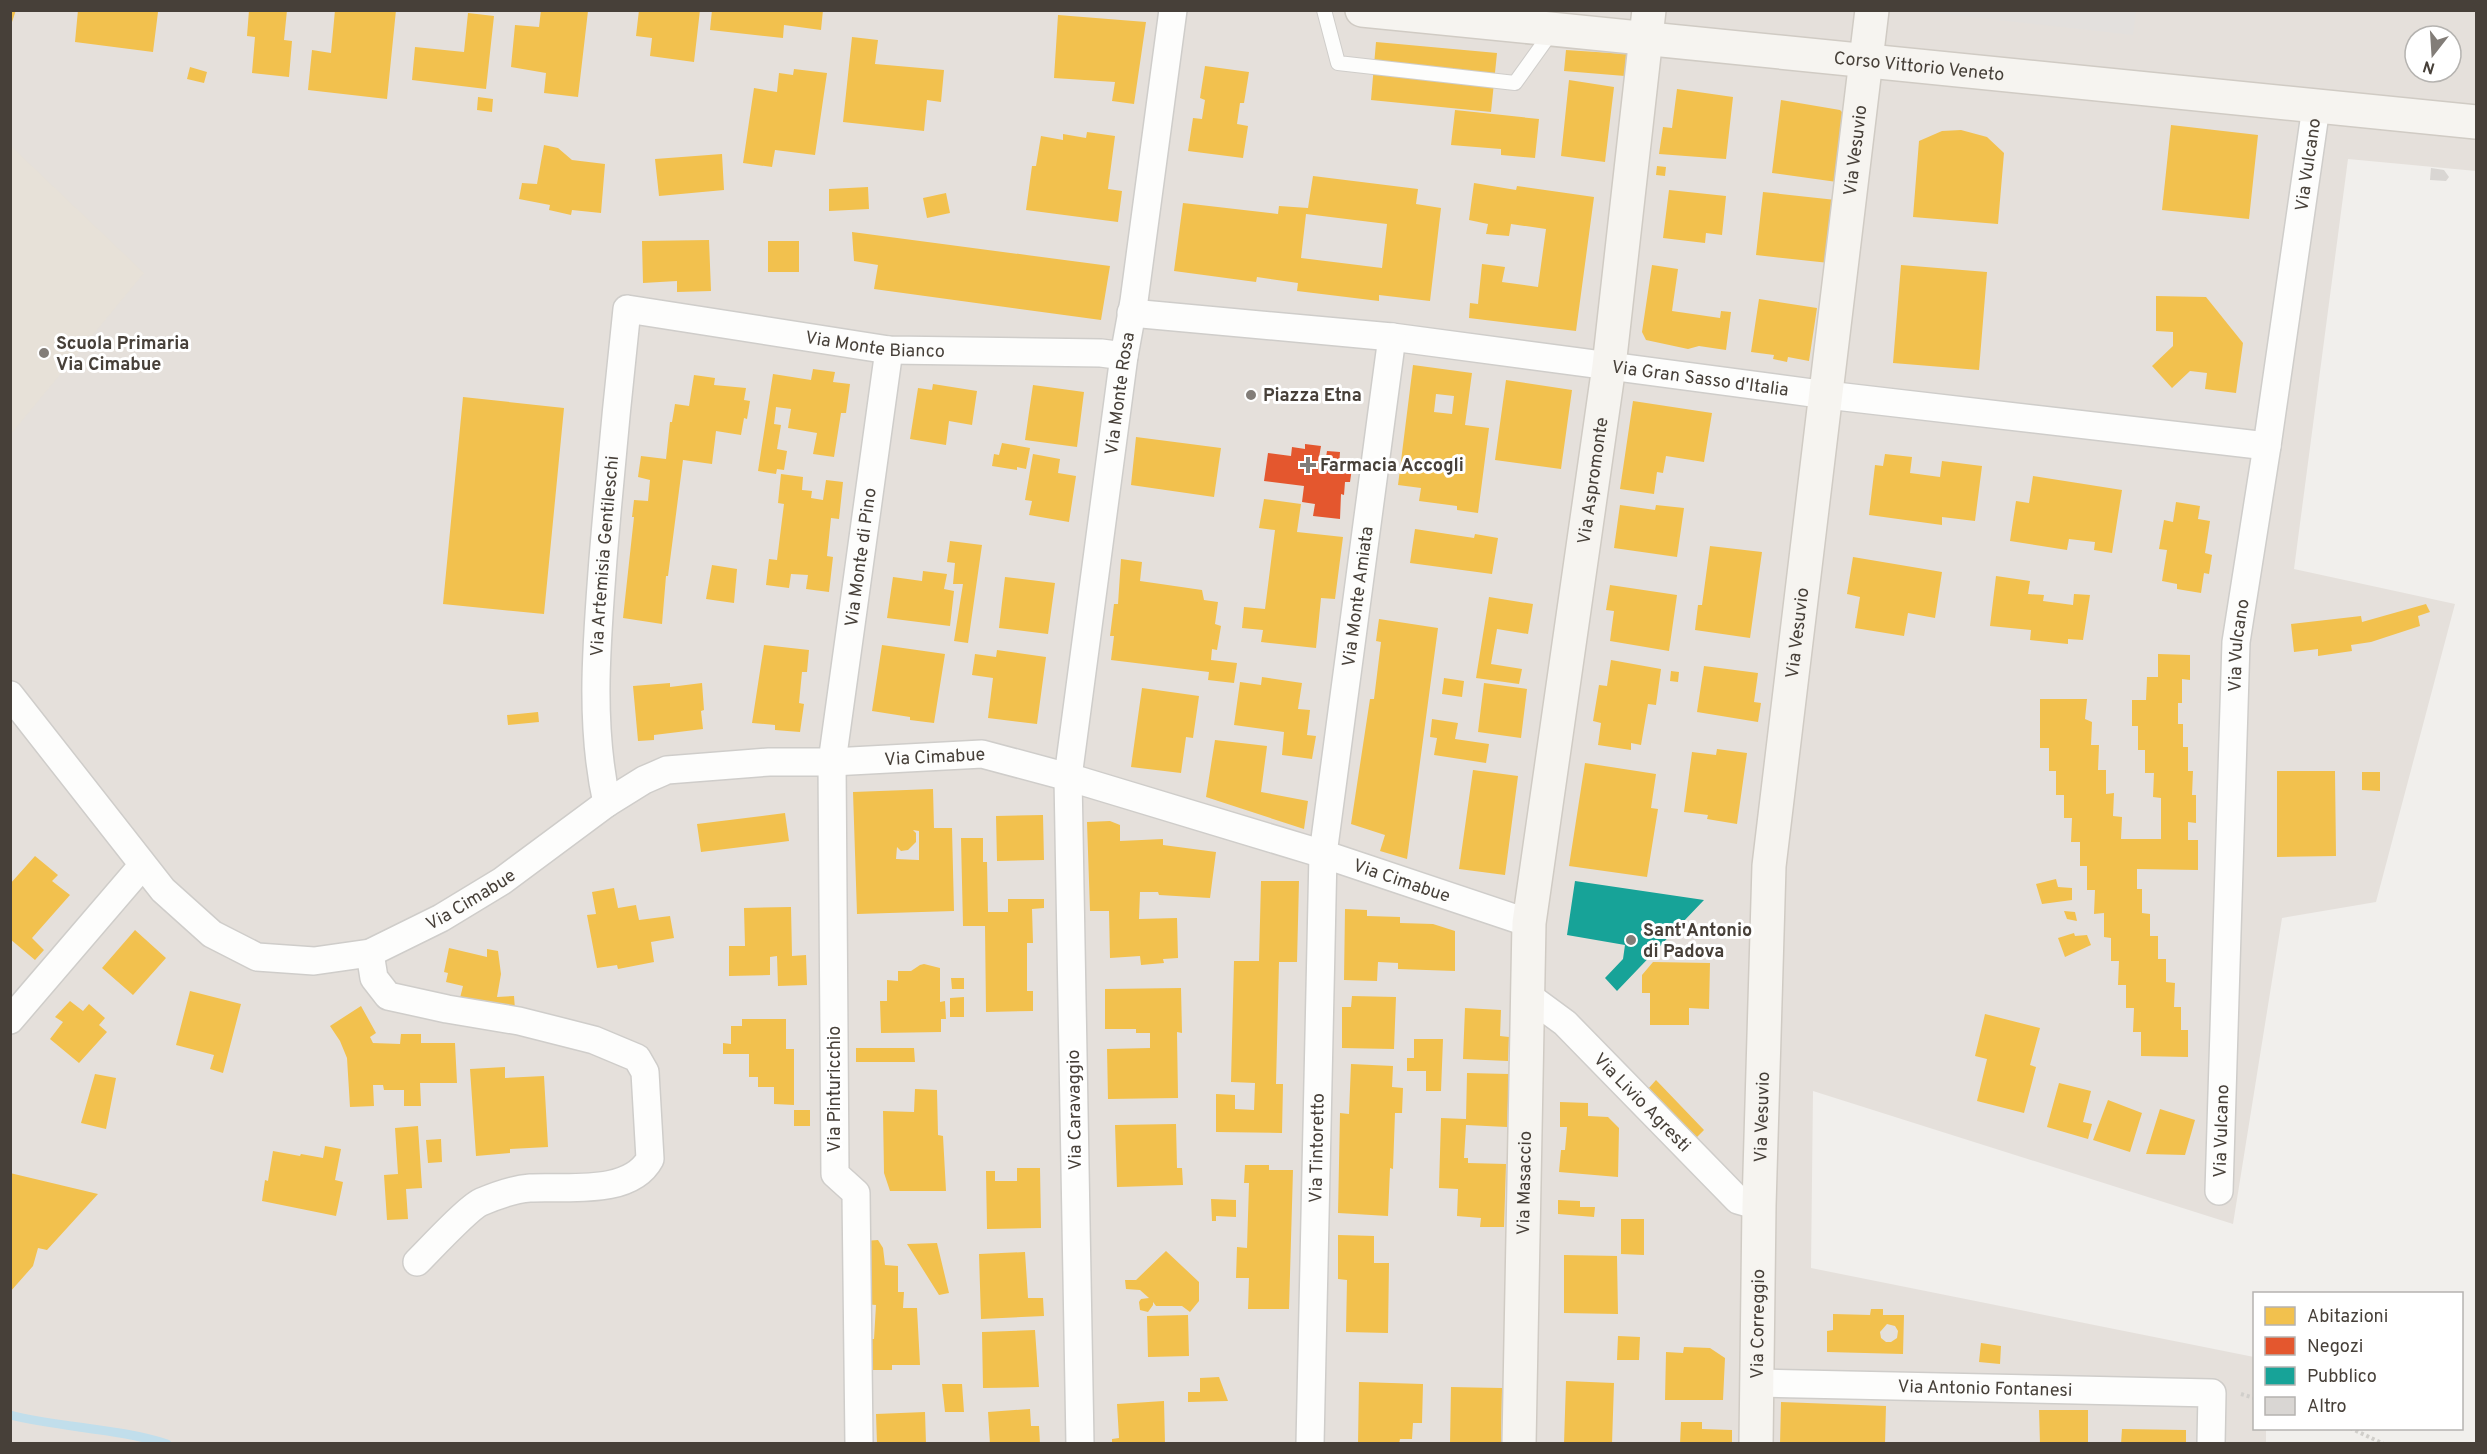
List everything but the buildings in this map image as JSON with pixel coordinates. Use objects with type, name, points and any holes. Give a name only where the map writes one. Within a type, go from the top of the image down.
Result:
[{"type":"street","name":"Via Monte Rosa","points":[[1068,777],[1173,10]]},
{"type":"street","name":"Corso Vittorio Veneto","points":[[1362,10],[1553,30],[1648,25],[1866,61],[2476,122]]},
{"type":"street","name":"Via Vesuvio","points":[[1759,1206],[1769,866],[1872,10]]},
{"type":"street","name":"Via Aspromonte","points":[[1529,923],[1609,366],[1648,25]]},
{"type":"street","name":"Via Vulcano","points":[[2219,1191],[2236,642],[2268,446],[2316,107]]},
{"type":"street","name":"Via Monte Bianco","points":[[627,309],[889,350],[1101,353],[1124,356]]},
{"type":"street","name":"Via Artemisia Gentileschi","points":[[607,803],[599,768],[595,660],[612,450],[627,309]]},
{"type":"street","name":"Via Gran Sasso d'Italia","points":[[1131,312],[1392,338],[1827,395],[2268,446]]},
{"type":"street","name":"Via Monte Amiata","points":[[1323,854],[1392,338]]},
{"type":"street","name":"Via Monte di Pino","points":[[832,762],[889,350]]},
{"type":"street","name":"Via Cimabue","points":[[10,695],[163,890],[213,934],[257,957],[314,961],[370,953],[441,918],[502,881],[607,803],[644,780],[667,770],[769,762],[832,762],[982,754],[1068,777],[1323,854],[1529,923]]},
{"type":"street","name":"Via Pinturicchio","points":[[832,762],[835,1174],[856,1194],[859,1443]]},
{"type":"street","name":"Via Caravaggio","points":[[1068,777],[1080,1443]]},
{"type":"street","name":"Via Tintoretto","points":[[1310,1443],[1323,854]]},
{"type":"street","points":[[10,1020],[142,866]]},
{"type":"street","name":"Via Masaccio","points":[[1519,1443],[1529,923]]},
{"type":"street","points":[[370,953],[374,978],[388,996],[519,1021],[594,1040],[637,1058],[645,1072],[650,1159],[644,1170],[625,1181],[595,1186],[527,1188],[479,1203],[417,1262]]},
{"type":"street","name":"Via Livio Agresti","points":[[1527,994],[1565,1023],[1738,1200],[1759,1206]]},
{"type":"street","name":"Via Correggio","points":[[1756,1443],[1759,1206]]},
{"type":"street","name":"Via Antonio Fontanesi","points":[[1757,1383],[2212,1393],[2211,1443]]},
{"type":"lane","points":[[1324,10],[1338,63],[1515,82],[1553,30]]},
{"type":"path","points":[[2355,1430],[2384,1443]]},
{"type":"shaded area","points":[[1936,10],[2136,11],[2133,35],[1935,13]]},
{"type":"shaded area","points":[[10,11],[2476,11],[2476,171],[2348,159],[2294,569],[2455,604],[2376,902],[2282,918],[2233,1224],[1813,1091],[1811,1268],[2253,1357],[2253,1430],[2266,1430],[2266,1443],[11,1443]]},
{"type":"shaded area","name":"Scuola Primaria Via Cimabue","points":[[11,146],[144,273],[10,434]]},
{"type":"waterway","points":[[10,1415],[129,1435],[167,1444]]},
{"type":"place","name":"Scuola Primaria Via Cimabue","points":[[44,353]]},
{"type":"place","name":"Piazza Etna","points":[[1251,395]]},
{"type":"place","name":"Farmacia Accogli","points":[[1308,465]]},
{"type":"place","name":"Sant'Antonio di Padova","points":[[1631,940]]}]
